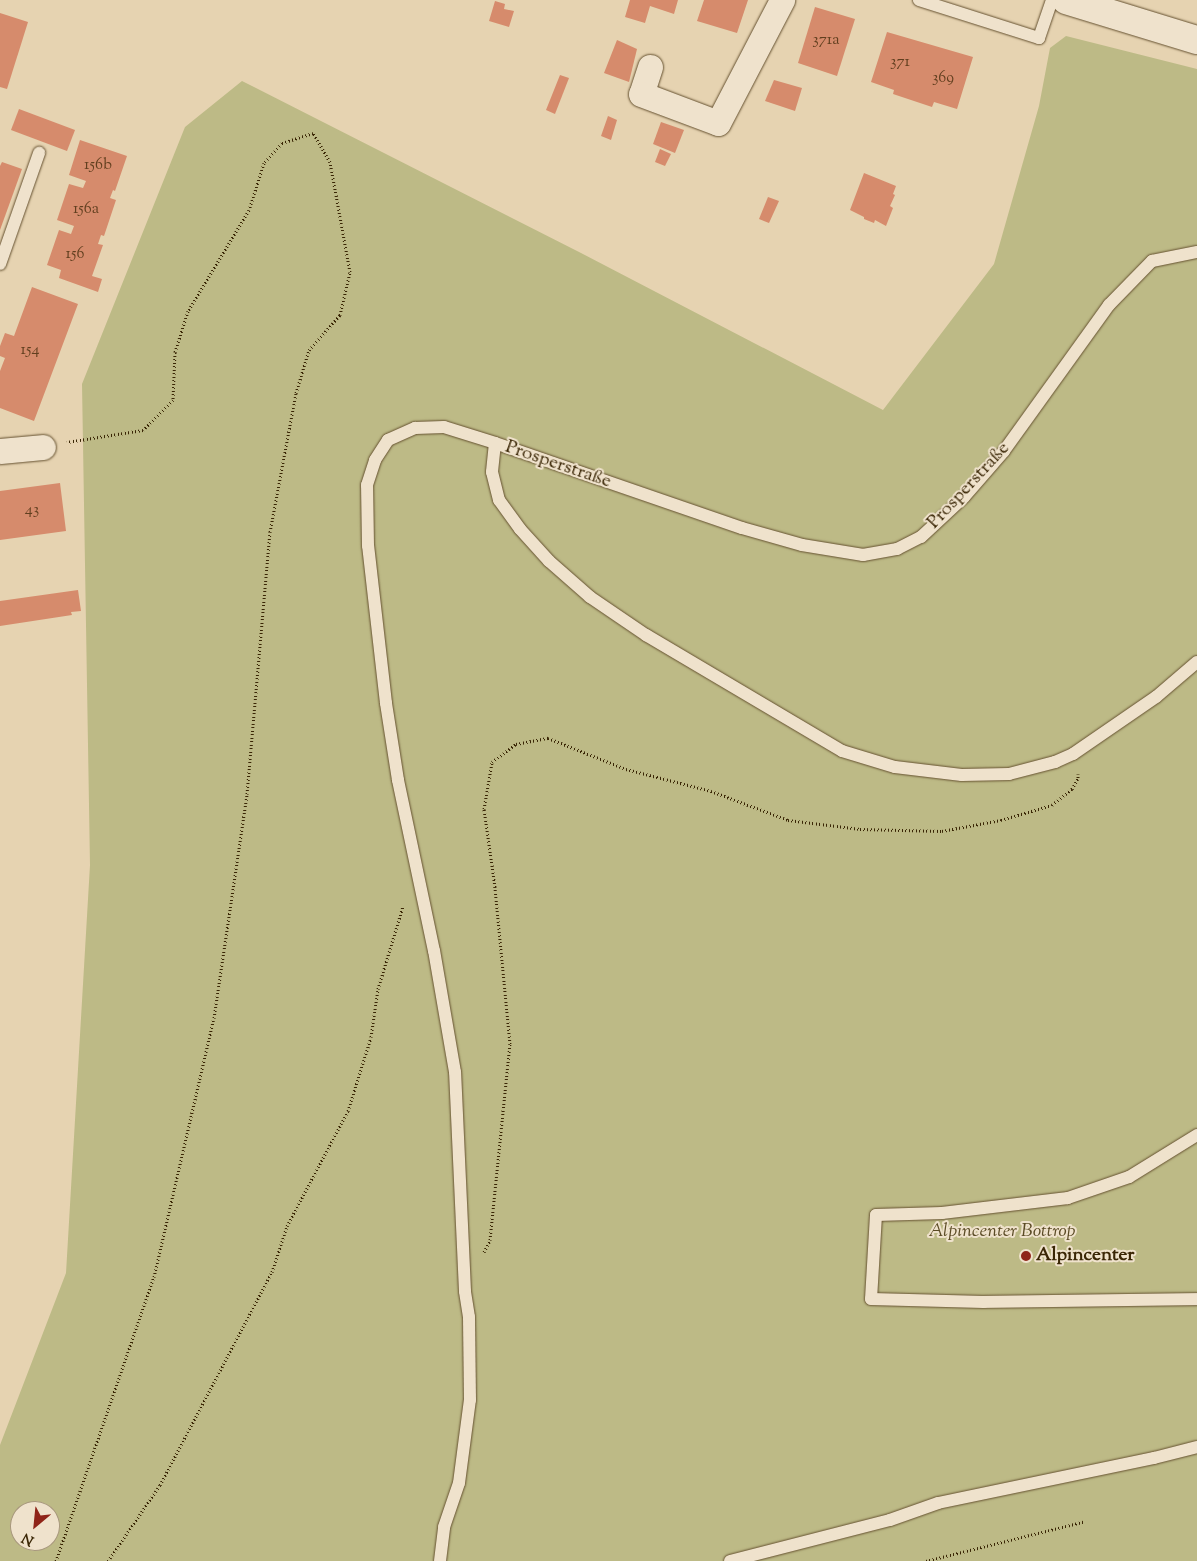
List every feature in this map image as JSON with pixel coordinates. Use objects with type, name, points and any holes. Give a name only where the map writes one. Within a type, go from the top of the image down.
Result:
[{"type":"main road","points":[[1066,0],[1197,40]]},
{"type":"street","points":[[650,67],[641,94],[718,123],[782,0]]},
{"type":"street","points":[[0,451],[43,447]]},
{"type":"lane","points":[[919,0],[1039,38],[1052,0]]},
{"type":"lane","points":[[0,264],[39,153]]},
{"type":"lane","name":"Prosperstraße","points":[[440,1561],[444,1527],[459,1483],[470,1400],[469,1317],[465,1291],[455,1072],[434,951],[415,868],[386,703],[368,546],[367,484],[375,460],[388,440],[415,428],[444,427],[742,528],[802,545],[863,555],[896,549],[921,538],[964,497],[1004,451],[1109,304],[1152,262],[1197,252]]},
{"type":"lane","points":[[495,443],[492,472],[499,500],[520,529],[549,561],[590,597],[646,635],[842,751],[895,766],[962,776],[1009,774],[1055,762],[1074,754],[1156,698],[1197,662]]},
{"type":"lane","points":[[1197,1135],[1129,1177],[1068,1198],[942,1213],[876,1215],[871,1299],[984,1302],[1197,1299]]},
{"type":"lane","points":[[730,1561],[890,1520],[938,1503],[1154,1458],[1197,1447]]},
{"type":"path","points":[[43,447],[142,430],[173,400],[175,352],[188,311],[249,210],[264,163],[282,143],[313,133],[330,162],[350,272],[340,315],[310,350],[296,393],[270,532],[247,794],[214,1018],[154,1277],[56,1561]]},
{"type":"path","points":[[465,1291],[490,1240],[510,1044],[496,887],[484,809],[492,762],[516,744],[548,738],[626,769],[711,790],[788,820],[860,829],[942,831],[1002,820],[1052,805],[1072,789],[1078,778],[1074,754]]},
{"type":"path","points":[[108,1561],[160,1485],[272,1272],[287,1226],[348,1111],[372,1036],[378,989],[415,868]]},
{"type":"path","points":[[926,1561],[1083,1522]]},
{"type":"green space","name":"Alpincenter Bottrop","points":[[1066,36],[1197,69],[1197,1561],[0,1561],[0,1445],[66,1273],[90,865],[82,384],[185,127],[242,81],[581,253],[883,410],[994,264],[1039,106],[1050,48]]},
{"type":"building","points":[[630,0],[678,0],[674,14],[650,6],[645,23],[625,17]]},
{"type":"building","points":[[704,0],[748,0],[737,33],[697,21]]},
{"type":"building","points":[[495,1],[505,4],[504,9],[514,11],[509,27],[489,21]]},
{"type":"building","points":[[815,7],[855,19],[837,76],[798,63]]},
{"type":"building","points":[[0,13],[28,22],[7,89],[0,87]]},
{"type":"building","points":[[887,32],[973,57],[957,109],[934,102],[932,107],[893,94],[894,90],[871,82]]},
{"type":"building","points":[[617,40],[637,49],[629,82],[604,73]]},
{"type":"building","points":[[560,75],[569,78],[555,114],[546,110]]},
{"type":"building","points":[[774,80],[802,88],[795,111],[765,101]]},
{"type":"building","points":[[19,109],[75,130],[67,151],[11,130]]},
{"type":"building","points":[[608,116],[617,120],[611,140],[601,136]]},
{"type":"building","points":[[661,122],[684,130],[675,153],[653,144]]},
{"type":"building","points":[[80,140],[127,156],[115,191],[113,190],[110,198],[116,200],[104,236],[101,235],[98,244],[103,245],[92,276],[102,279],[98,292],[59,278],[61,270],[47,265],[59,230],[71,234],[74,226],[57,220],[69,184],[83,188],[86,181],[69,175]]},
{"type":"building","points":[[660,149],[671,154],[665,166],[655,162]]},
{"type":"building","points":[[2,162],[22,169],[0,230],[0,166]]},
{"type":"building","points":[[864,173],[896,186],[893,194],[895,195],[890,206],[893,208],[886,226],[875,220],[874,223],[864,219],[864,217],[850,210]]},
{"type":"building","points":[[768,197],[779,201],[769,223],[759,219]]},
{"type":"building","points":[[32,287],[78,304],[34,421],[0,408],[0,371],[5,358],[0,356],[0,346],[5,333],[14,336]]},
{"type":"building","points":[[60,483],[66,531],[0,540],[0,491]]},
{"type":"building","points":[[78,590],[81,611],[71,612],[72,615],[0,626],[0,601]]},
{"type":"place","name":"Alpincenter","points":[[1026,1256]]}]
